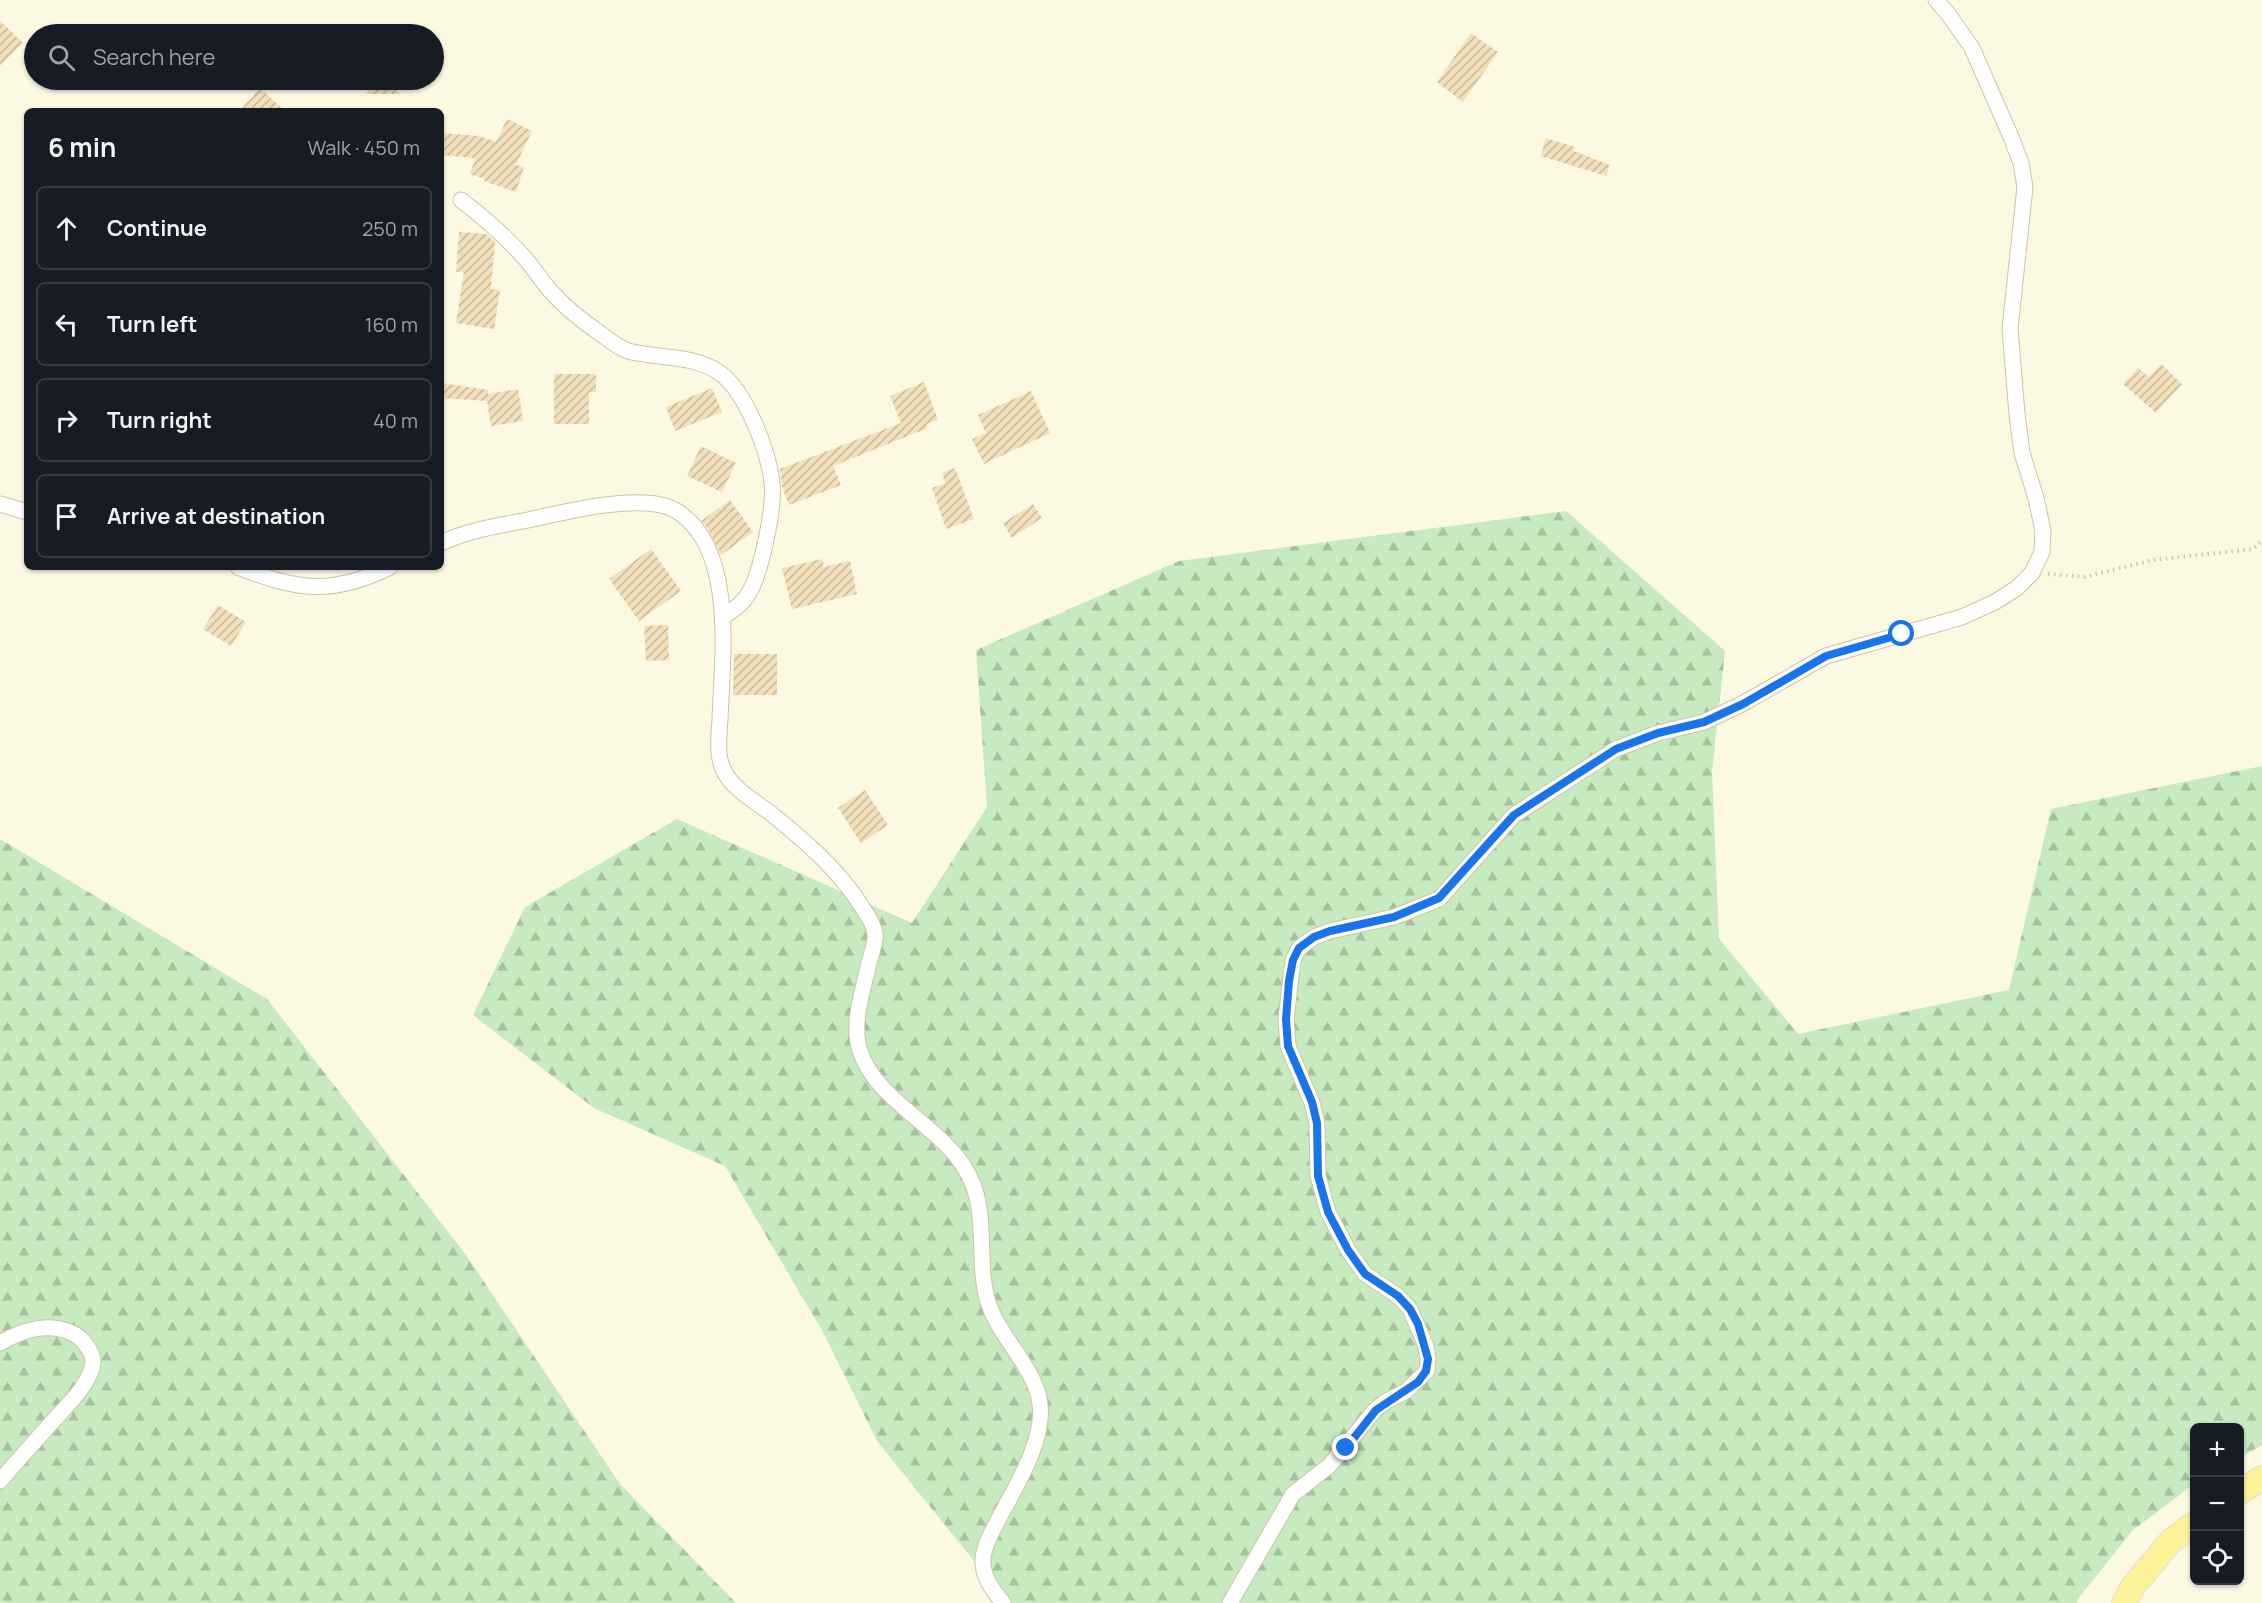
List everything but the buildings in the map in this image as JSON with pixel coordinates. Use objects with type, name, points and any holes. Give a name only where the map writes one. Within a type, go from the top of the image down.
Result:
[{"type":"main road","points":[[2244,1489],[2262,1478]]},
{"type":"main road","points":[[2124,1603],[2134,1585],[2171,1541],[2190,1527]]},
{"type":"street","points":[[1230,1603],[1293,1494],[1329,1466],[1376,1410],[1418,1382],[1426,1371],[1428,1359],[1426,1346],[1410,1309],[1398,1296],[1365,1274],[1348,1250],[1328,1212],[1318,1176],[1317,1123],[1312,1102],[1288,1046],[1286,1019],[1289,981],[1293,960],[1299,948],[1314,937],[1330,931],[1394,917],[1439,898],[1514,815],[1616,749],[1658,733],[1704,722],[1743,704],[1826,656],[1962,617],[1995,602],[2017,588],[2032,573],[2042,552],[2043,531],[2022,453],[2010,329],[2025,187],[2021,163],[1972,48],[1936,0]]},
{"type":"street","points":[[461,200],[523,256],[548,288],[578,317],[603,336],[626,350],[684,359],[703,365],[728,380],[742,398],[753,420],[768,465],[772,483],[771,508],[762,555],[747,596],[723,617]]},
{"type":"street","points":[[444,542],[473,531],[602,506],[639,503],[663,505],[681,514],[699,533],[708,549],[718,577],[723,617],[719,747],[724,771],[738,787],[834,870],[867,915],[875,934],[857,1025],[861,1053],[880,1085],[948,1144],[966,1169],[975,1189],[981,1215],[986,1292],[990,1308],[1035,1384],[1040,1398],[1040,1424],[1026,1465],[983,1553],[985,1575],[1003,1603]]},
{"type":"street","points":[[0,504],[24,511]]},
{"type":"street","points":[[246,570],[267,578],[296,584],[334,586],[356,582],[383,570]]},
{"type":"street","points":[[0,1343],[30,1329],[47,1328],[71,1332],[89,1349],[93,1366],[80,1390],[0,1481]]},
{"type":"path","points":[[2032,573],[2084,577],[2153,560],[2253,549],[2262,541]]},
{"type":"green space","points":[[1566,511],[1725,651],[1712,772],[1719,939],[1798,1034],[2009,990],[2051,809],[2262,766],[2262,1445],[2244,1456],[2244,1423],[2190,1423],[2190,1487],[2132,1531],[2077,1603],[1008,1603],[877,1441],[823,1332],[725,1166],[594,1108],[473,1015],[525,907],[677,819],[912,923],[987,807],[976,650],[1179,561]]},
{"type":"green space","points":[[0,839],[267,999],[466,1255],[620,1484],[736,1603],[0,1603]]},
{"type":"route","points":[[1346,1448],[1376,1410],[1418,1382],[1426,1371],[1428,1359],[1426,1346],[1410,1309],[1398,1296],[1365,1274],[1348,1250],[1328,1212],[1318,1176],[1317,1123],[1312,1102],[1291,1058],[1288,1046],[1286,1019],[1289,981],[1293,960],[1299,948],[1314,937],[1330,931],[1394,917],[1439,898],[1514,815],[1616,749],[1658,733],[1704,722],[1743,704],[1826,656],[1902,634]]}]
